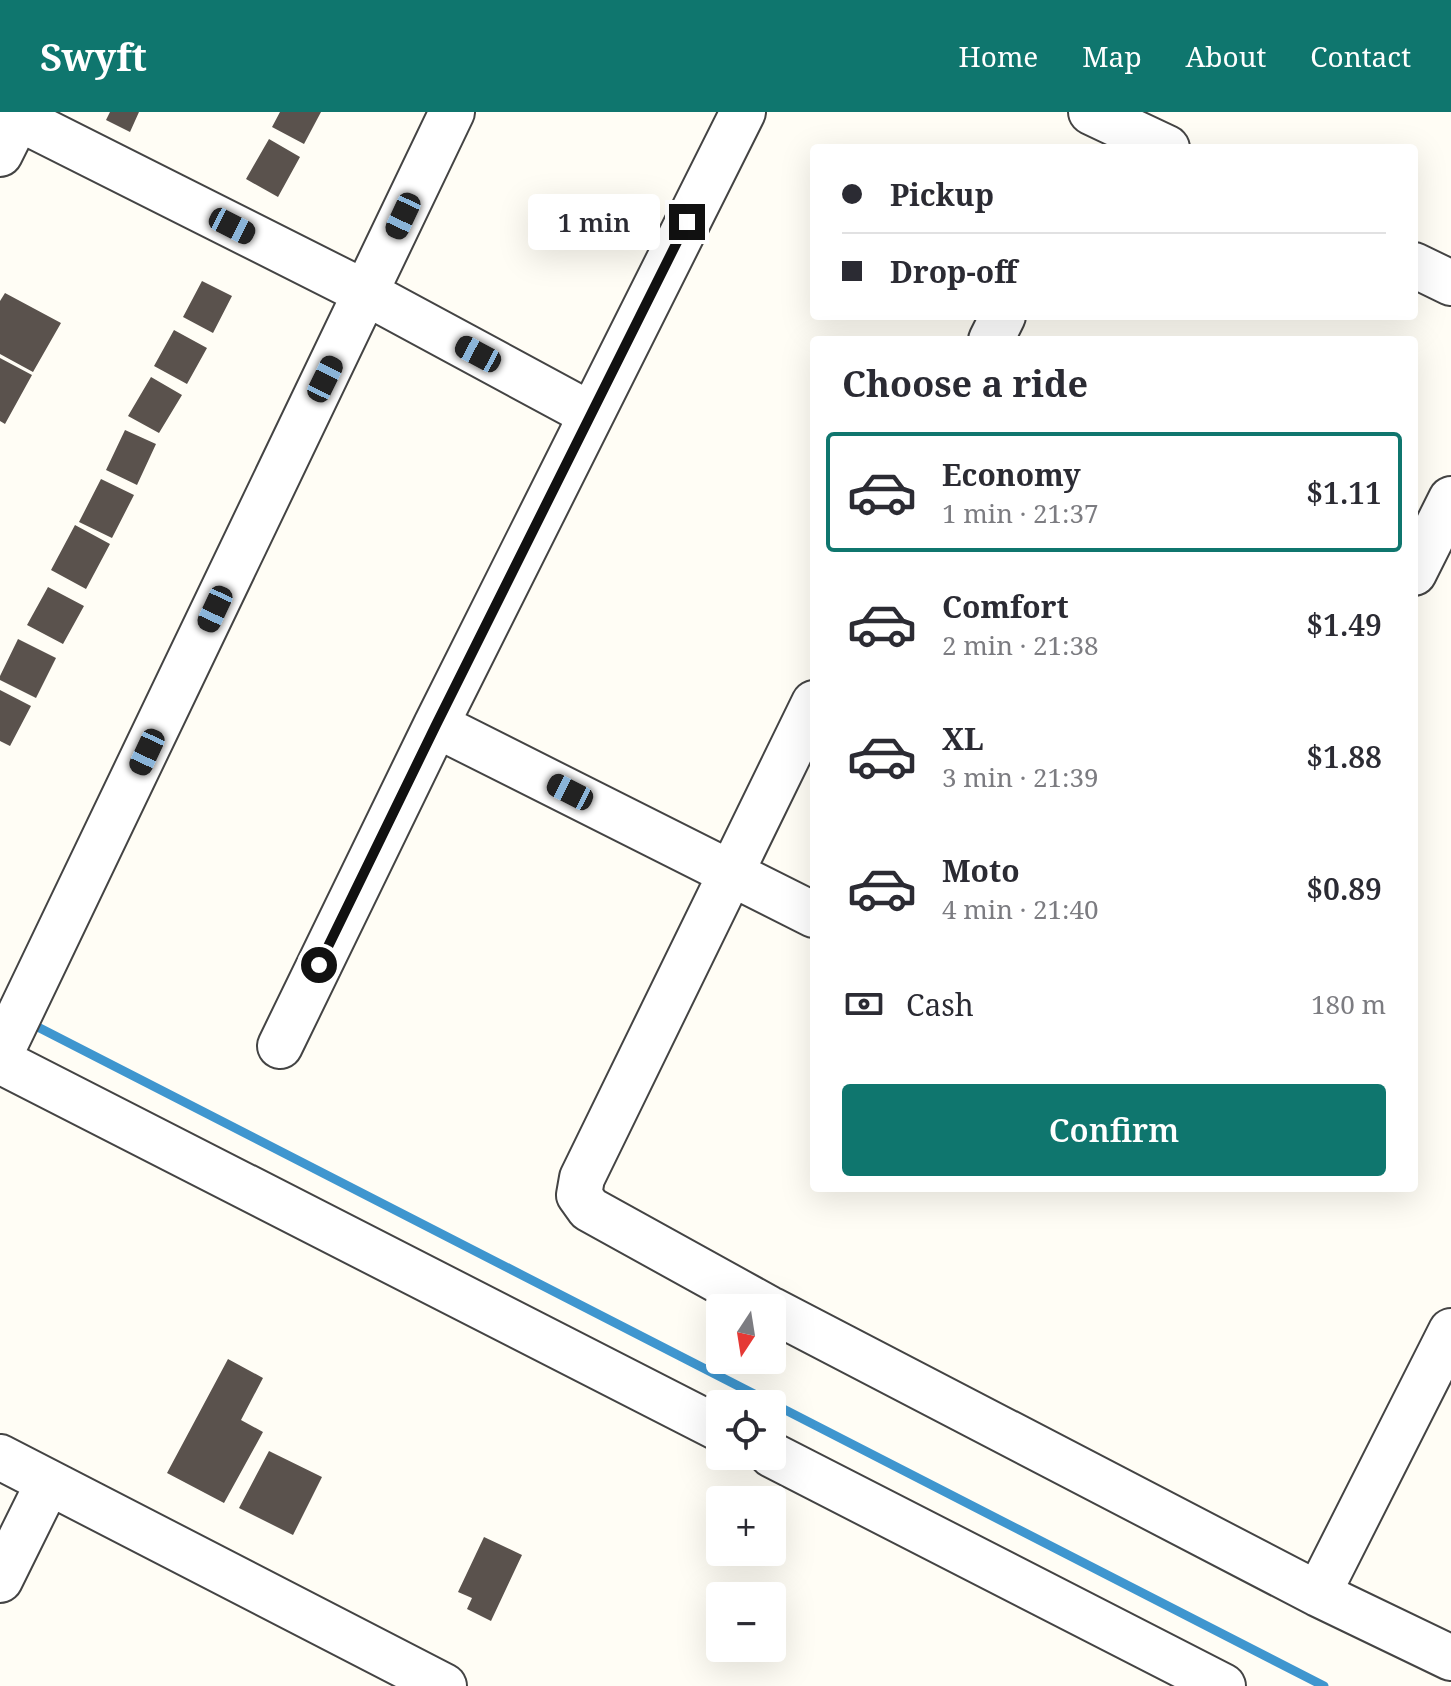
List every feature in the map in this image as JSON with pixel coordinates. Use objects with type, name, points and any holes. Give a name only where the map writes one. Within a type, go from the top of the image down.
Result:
[{"type":"street","points":[[452,112],[0,1058],[706,1422]]},
{"type":"street","points":[[280,1046],[590,414],[743,112]]},
{"type":"street","points":[[1095,122],[1156,144]]},
{"type":"street","points":[[13,128],[366,293],[590,414]]},
{"type":"street","points":[[1418,267],[1451,283]]},
{"type":"street","points":[[1418,565],[1451,499]]},
{"type":"street","points":[[743,1294],[589,1209],[579,1195],[582,1178],[810,711]]},
{"type":"street","points":[[436,725],[810,913]]},
{"type":"street","points":[[786,1317],[1318,1594],[1451,1658]]},
{"type":"street","points":[[1318,1594],[1451,1331]]},
{"type":"street","points":[[0,1457],[444,1686]]},
{"type":"street","points":[[786,1462],[1223,1686]]},
{"type":"street","points":[[0,1580],[48,1483]]},
{"type":"building","points":[[110,112],[139,112],[130,132],[106,120]]},
{"type":"building","points":[[280,112],[321,112],[304,144],[272,127]]},
{"type":"building","points":[[269,139],[300,157],[278,197],[246,179]]},
{"type":"building","points":[[202,281],[232,296],[213,333],[183,317]]},
{"type":"building","points":[[5,293],[61,323],[33,372],[0,354],[0,301]]},
{"type":"building","points":[[174,330],[207,348],[187,384],[154,366]]},
{"type":"building","points":[[0,358],[32,375],[5,424],[0,421]]},
{"type":"building","points":[[151,377],[182,395],[159,433],[128,416]]},
{"type":"building","points":[[125,430],[156,444],[137,485],[106,470]]},
{"type":"building","points":[[101,479],[134,495],[112,538],[79,522]]},
{"type":"building","points":[[75,525],[110,544],[86,589],[51,570]]},
{"type":"building","points":[[48,587],[84,606],[63,644],[27,625]]},
{"type":"building","points":[[18,639],[56,658],[36,698],[0,680]]},
{"type":"building","points":[[0,690],[31,706],[10,746],[0,741]]},
{"type":"building","points":[[228,1359],[263,1378],[241,1420],[263,1432],[224,1503],[167,1473]]},
{"type":"building","points":[[269,1451],[322,1477],[293,1535],[239,1508]]},
{"type":"building","points":[[484,1537],[522,1555],[491,1621],[467,1609],[472,1598],[458,1592]]},
{"type":"waterway","points":[[28,1022],[1324,1686]]},
{"type":"route","points":[[319,965],[687,222]]}]
